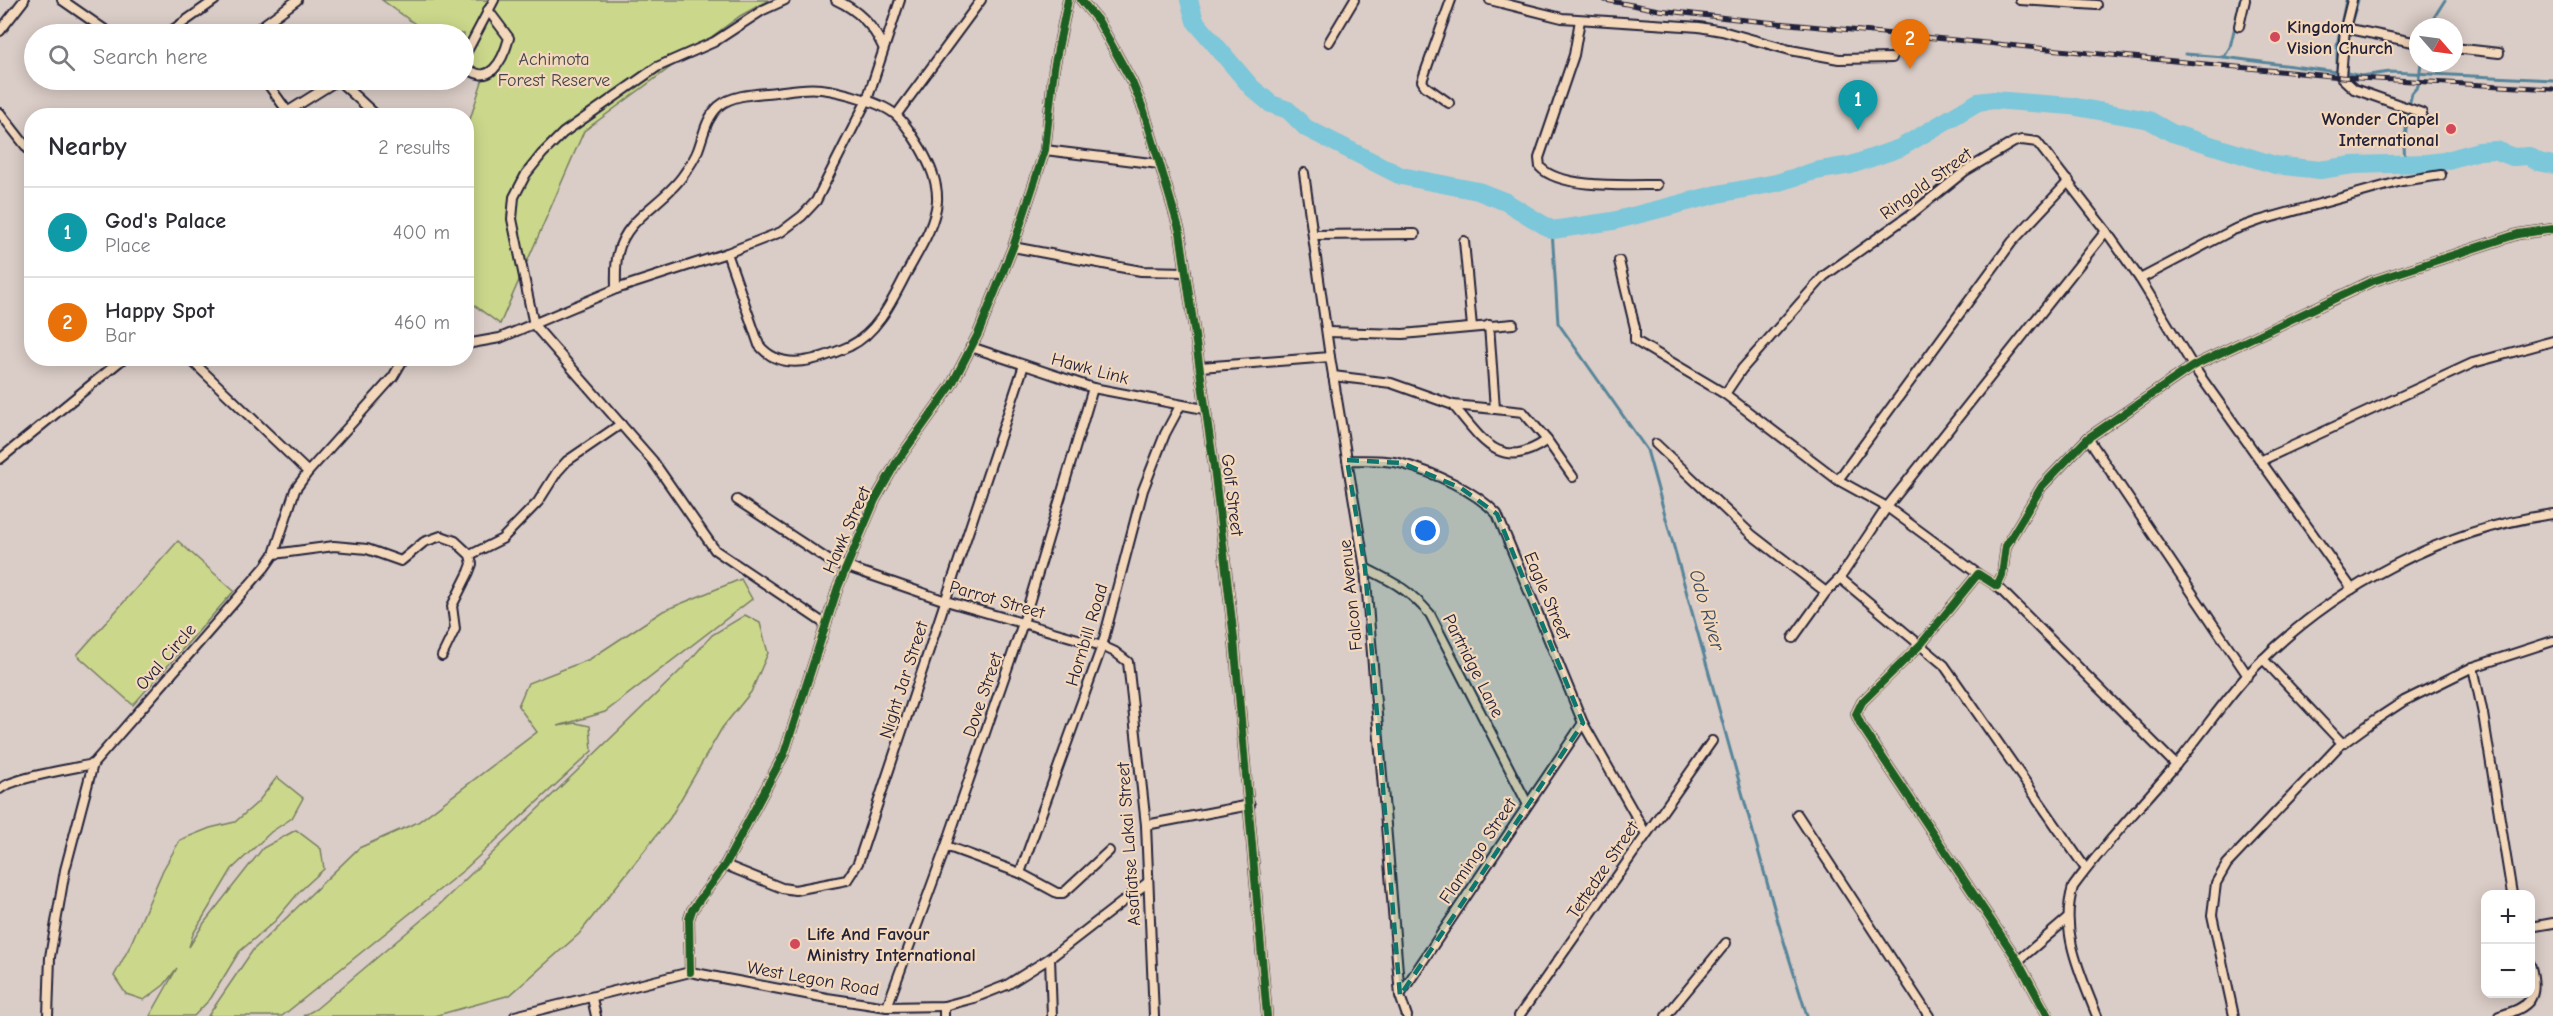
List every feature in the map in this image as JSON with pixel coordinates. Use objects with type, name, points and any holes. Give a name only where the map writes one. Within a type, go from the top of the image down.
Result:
[{"type":"street","points":[[0,31],[24,0]]},
{"type":"street","points":[[62,0],[97,24]]},
{"type":"street","points":[[181,24],[215,0]]},
{"type":"street","points":[[265,24],[297,0]]},
{"type":"street","points":[[474,37],[494,0]]},
{"type":"street","points":[[785,0],[763,10],[714,42],[657,68],[563,134],[536,161],[514,197],[512,219],[534,325],[653,461],[715,550],[825,624]]},
{"type":"street","points":[[836,0],[860,15],[877,34],[883,47]]},
{"type":"street","points":[[474,343],[500,338],[616,289],[727,254],[781,232],[802,216],[816,201],[867,100],[900,0]]},
{"type":"street","points":[[897,114],[981,0]]},
{"type":"street","name":"Hawk Street","points":[[690,972],[689,919],[692,910],[725,865],[784,754],[825,624],[875,500],[896,463],[951,386],[971,348],[1013,247],[1045,150],[1054,68],[1068,0]]},
{"type":"street","name":"Golf Street","points":[[1081,0],[1099,22],[1132,82],[1180,232],[1200,367],[1234,639],[1267,1016]]},
{"type":"street","points":[[1329,42],[1354,0]]},
{"type":"street","points":[[1449,103],[1425,86],[1422,81],[1451,0]]},
{"type":"street","points":[[1490,0],[1543,15],[1580,20],[1722,30],[1790,50],[1839,59],[1892,58]]},
{"type":"street","points":[[2020,0],[2097,5]]},
{"type":"street","points":[[2239,27],[2245,0]]},
{"type":"street","points":[[2352,0],[2345,28],[2341,76],[2354,89],[2422,113]]},
{"type":"street","points":[[474,71],[480,74],[489,73],[498,66],[509,38],[488,10]]},
{"type":"street","points":[[1580,20],[1574,55],[1539,158],[1540,167],[1554,177],[1588,183],[1657,186]]},
{"type":"street","points":[[2345,28],[2409,41]]},
{"type":"street","points":[[2463,49],[2499,53]]},
{"type":"street","points":[[616,289],[617,254],[623,239],[639,218],[682,176],[697,152],[708,119],[721,105],[742,96],[820,88],[867,100],[897,114],[933,173],[937,201],[932,222],[893,300],[875,325],[856,342],[827,356],[804,361],[782,362],[770,357],[759,345],[727,254]]},
{"type":"street","points":[[272,90],[285,108]]},
{"type":"street","points":[[296,108],[323,90]]},
{"type":"street","points":[[349,90],[368,108]]},
{"type":"street","points":[[0,113],[24,144]]},
{"type":"street","name":"Ringold Street","points":[[1725,394],[1742,369],[1824,276],[1914,212],[1965,171],[2014,142],[2030,140],[2037,142],[2069,181],[2140,279],[2193,366],[2352,589]]},
{"type":"street","points":[[1045,150],[1159,164]]},
{"type":"street","name":"Falcon Avenue","points":[[1304,173],[1330,357],[1365,568],[1400,996],[1407,1016]]},
{"type":"street","points":[[2140,279],[2233,230],[2258,221],[2402,181],[2441,174]]},
{"type":"street","points":[[1838,480],[2012,242],[2069,181]]},
{"type":"street","points":[[1997,586],[2001,581],[2003,559],[2012,534],[2042,486],[2088,438],[2193,366],[2370,282],[2518,234],[2553,229]]},
{"type":"street","points":[[1793,638],[1826,592],[1840,578],[1887,507],[2106,231]]},
{"type":"street","points":[[1313,235],[1415,234]]},
{"type":"street","points":[[1464,241],[1472,327]]},
{"type":"street","points":[[1013,247],[1141,271],[1186,272]]},
{"type":"street","points":[[1619,261],[1635,328],[1635,340],[1725,394],[1838,480],[1887,507],[1997,586],[2176,765]]},
{"type":"street","points":[[1327,332],[1403,334],[1513,324]]},
{"type":"street","points":[[1489,325],[1495,409]]},
{"type":"street","points":[[2260,461],[2473,363],[2553,341]]},
{"type":"street","name":"Hawk Link","points":[[971,348],[1093,388],[1204,409]]},
{"type":"street","points":[[1200,367],[1330,357]]},
{"type":"street","points":[[0,459],[114,366]]},
{"type":"street","points":[[197,366],[308,472]]},
{"type":"street","name":"Oval Circle","points":[[48,1016],[50,957],[65,870],[93,764],[251,583],[273,554],[293,496],[308,472],[393,377],[399,366]]},
{"type":"street","name":"Night Jar Street","points":[[725,865],[782,888],[795,890],[847,880],[852,874],[858,863],[1024,366]]},
{"type":"street","points":[[1334,376],[1391,383],[1453,405],[1523,412],[1547,440],[1573,477]]},
{"type":"street","name":"Dove Street","points":[[887,1007],[946,846],[1023,623],[1093,388]]},
{"type":"street","points":[[1453,405],[1486,442],[1501,453],[1529,453],[1547,440]]},
{"type":"street","name":"Hornbill Road","points":[[1020,873],[1102,646],[1143,490],[1165,434],[1180,406]]},
{"type":"street","points":[[470,555],[502,540],[538,502],[557,472],[567,461],[621,424]]},
{"type":"street","points":[[2088,438],[2248,676]]},
{"type":"street","points":[[1656,444],[1752,535],[1826,592]]},
{"type":"street","name":"Eagle Street","points":[[1347,460],[1402,463],[1484,500],[1497,514],[1583,723],[1646,834]]},
{"type":"street","name":"Parrot Street","points":[[736,500],[814,552],[847,567],[946,601],[1102,646],[1124,657],[1130,671]]},
{"type":"street","points":[[2097,1016],[2074,957],[2067,919],[2068,902],[2073,887],[2248,676],[2263,660],[2338,597],[2385,570],[2451,541],[2506,524],[2553,514]]},
{"type":"street","points":[[273,554],[334,546],[367,549],[401,561],[424,542],[441,536],[455,541],[470,555],[471,564],[452,606],[455,629],[442,656]]},
{"type":"street","name":"Partridge Lane","points":[[1365,568],[1400,585],[1413,595],[1430,614],[1527,803]]},
{"type":"street","points":[[1978,574],[1921,644],[1862,702],[1856,714],[2018,960],[2048,1016]]},
{"type":"street","points":[[1840,578],[1944,664],[2086,869]]},
{"type":"street","points":[[2234,1016],[2212,915],[2216,883],[2227,864],[2342,743],[2404,701],[2473,667],[2553,641]]},
{"type":"street","points":[[2263,660],[2342,743]]},
{"type":"street","points":[[2473,667],[2511,890]]},
{"type":"street","name":"Asafiatse Lakai Street","points":[[1130,671],[1146,825],[1154,1016]]},
{"type":"street","name":"Flamingo Street","points":[[1400,996],[1527,803],[1583,723]]},
{"type":"street","name":"Tettedze Street","points":[[1519,1016],[1712,741]]},
{"type":"street","points":[[1,786],[93,764]]},
{"type":"street","points":[[1146,825],[1250,805]]},
{"type":"street","points":[[1797,814],[1929,1016]]},
{"type":"street","points":[[946,846],[1020,873],[1057,893],[1063,893],[1109,851]]},
{"type":"street","name":"West Legon Road","points":[[515,1016],[690,972],[827,999],[887,1007],[944,1006],[974,998],[1007,985],[1050,958],[1147,884]]},
{"type":"street","points":[[2018,960],[2067,919]]},
{"type":"street","points":[[2535,926],[2553,923]]},
{"type":"street","points":[[1666,1016],[1726,943]]},
{"type":"street","points":[[1050,958],[1052,1016]]},
{"type":"street","points":[[592,998],[596,1016]]},
{"type":"street","points":[[2499,1016],[2524,1006],[2533,998]]},
{"type":"street","points":[[944,1006],[944,1016]]},
{"type":"highlighted area","points":[[1347,460],[1402,463],[1461,488],[1497,514],[1583,723],[1400,996],[1365,568]]},
{"type":"green space","name":"Achimota Forest Reserve","points":[[382,0],[769,0],[740,16],[584,131],[500,324],[474,305],[474,108],[484,75],[474,68],[474,24],[415,24]]},
{"type":"green space","points":[[178,541],[234,591],[133,705],[77,655]]},
{"type":"green space","points":[[741,579],[752,599],[605,712],[558,726],[576,723],[590,726],[592,751],[464,870],[282,1016],[208,1016],[253,950],[359,848],[418,822],[537,732],[518,706],[528,683],[590,659],[663,611]]},
{"type":"green space","points":[[745,615],[760,623],[768,653],[751,692],[722,728],[670,818],[579,934],[510,995],[434,1016],[303,1016],[316,1009],[437,907],[684,667],[712,635]]},
{"type":"green space","points":[[277,777],[303,798],[292,818],[271,832],[232,869],[193,934],[189,947],[204,923],[263,848],[296,830],[321,849],[324,869],[300,891],[275,921],[239,952],[211,998],[194,1016],[150,1016],[177,968],[164,985],[144,1000],[126,994],[114,976],[129,948],[163,870],[180,840],[210,828],[235,822],[258,802]]},
{"type":"waterway","points":[[1189,0],[1195,21],[1252,88],[1271,104],[1288,110],[1306,128],[1401,176],[1478,191],[1506,202],[1552,230],[1613,221],[1718,194],[1776,183],[1815,171],[1851,165],[1900,148],[1978,102],[1994,100],[2071,106],[2149,120],[2172,133],[2275,165],[2320,170],[2353,165],[2427,163],[2444,161],[2479,151],[2495,150],[2513,157],[2529,156],[2539,162],[2553,165]]},
{"type":"waterway","points":[[2236,19],[2240,0]]},
{"type":"waterway","points":[[2185,54],[2337,72],[2337,45],[2346,0]]},
{"type":"waterway","points":[[2350,27],[2358,0]]},
{"type":"waterway","points":[[2434,18],[2445,0]]},
{"type":"waterway","points":[[2224,57],[2230,47],[2236,22]]},
{"type":"waterway","points":[[2345,63],[2347,73],[2361,76],[2390,72],[2553,80]]},
{"type":"waterway","points":[[2405,164],[2404,145],[2409,106],[2412,93],[2418,86],[2420,72]]},
{"type":"waterway","name":"Odo River","points":[[1552,230],[1558,323],[1647,450],[1778,922],[1807,1016]]},
{"type":"railway","points":[[1605,0],[1659,10],[1736,19],[2341,77],[2553,89]]},
{"type":"cycle path","points":[[690,972],[689,919],[692,910],[725,865],[784,754],[838,587],[875,500],[896,463],[951,386],[978,334],[1013,247],[1045,150],[1054,68],[1068,0]]},
{"type":"cycle path","points":[[1081,0],[1099,22],[1132,82],[1144,111],[1180,232],[1214,467],[1234,639],[1267,1016]]},
{"type":"cycle path","points":[[2048,1016],[2018,961],[1861,725],[1856,714],[1862,702],[1921,644],[1978,574],[1997,586],[2002,575],[2006,546],[2042,486],[2088,438],[2193,366],[2370,282],[2518,234],[2553,229]]},
{"type":"place","name":"Kingdom Vision Church","points":[[2275,37]]},
{"type":"place","name":"Happy Spot","points":[[1910,69]]},
{"type":"place","name":"Wonder Chapel International","points":[[2451,129]]},
{"type":"place","name":"God's Palace","points":[[1858,130]]},
{"type":"place","name":"Life And Favour Ministry International","points":[[795,944]]}]
